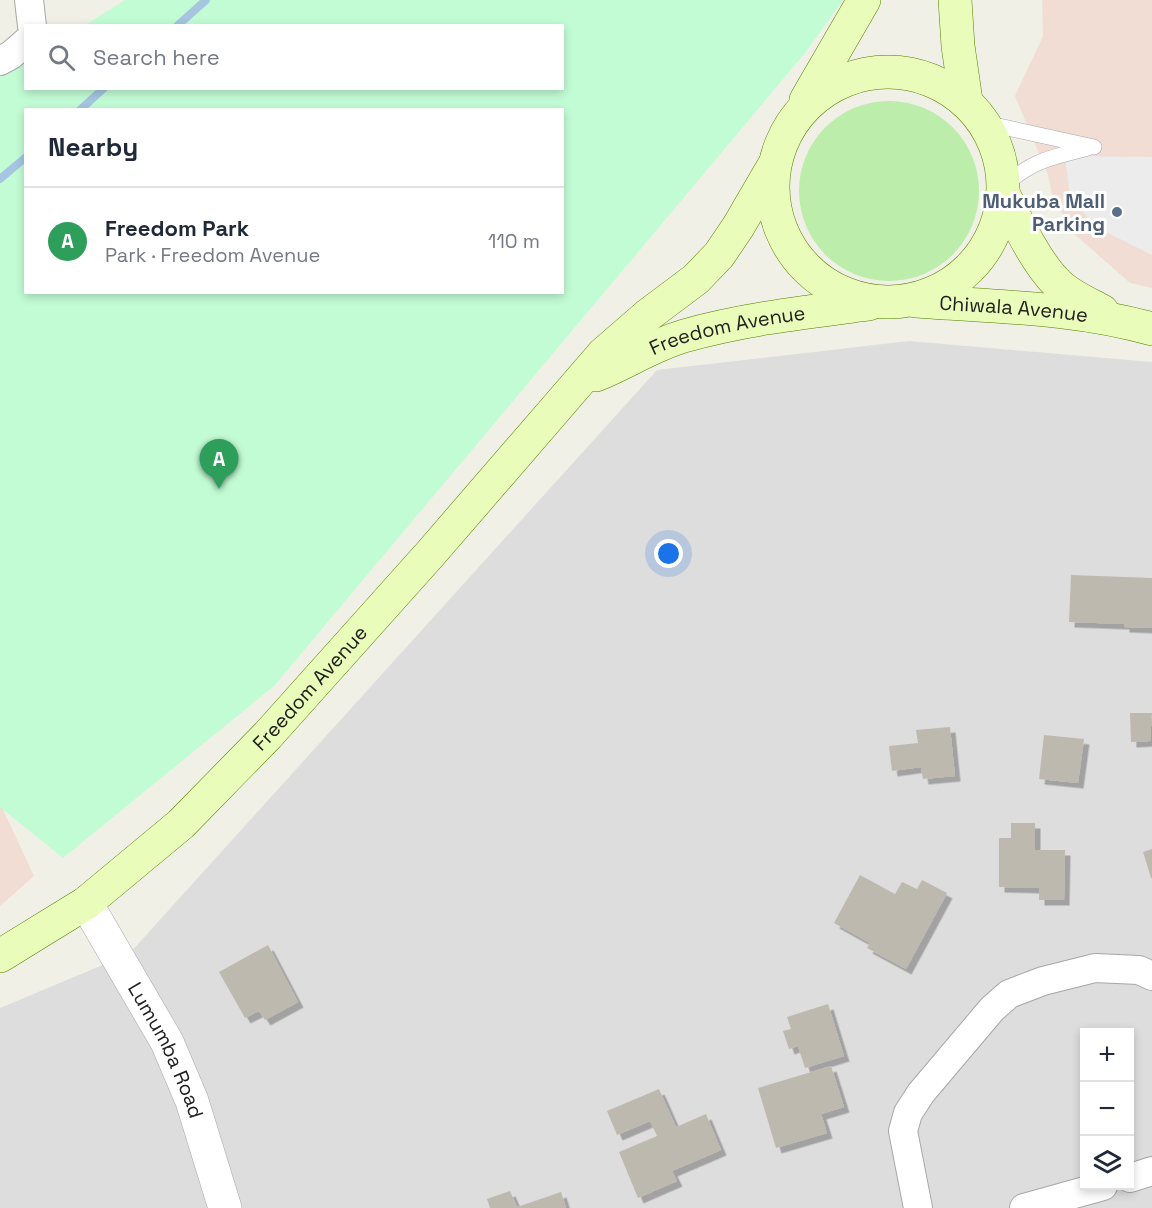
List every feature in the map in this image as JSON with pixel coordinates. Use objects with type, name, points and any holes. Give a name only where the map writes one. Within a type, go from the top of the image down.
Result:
[{"type":"main road","points":[[801,109],[830,86],[863,74],[900,71],[935,81],[975,112],[995,142],[1002,163],[1004,190],[998,225],[984,252],[964,274],[939,290],[895,301],[847,295],[819,280],[796,258],[780,230],[772,199],[773,167],[783,136],[864,0]]},
{"type":"main road","points":[[955,0],[958,46],[975,112]]},
{"type":"main road","name":"Freedom Avenue","points":[[0,956],[87,903],[181,824],[268,735],[583,380],[603,354],[648,315],[696,279],[718,255],[738,227],[773,167]]},
{"type":"main road","name":"Chiwala Avenue","points":[[1004,190],[1035,253],[1056,283],[1073,296],[1117,319]]},
{"type":"main road","name":"Freedom Avenue","points":[[583,380],[657,345],[684,336],[764,317],[895,301]]},
{"type":"main road","name":"Chiwala Avenue","points":[[895,301],[1036,308],[1117,319],[1152,329]]},
{"type":"street","points":[[29,0],[32,24]]},
{"type":"street","points":[[0,61],[11,56],[24,44]]},
{"type":"street","name":"Lumumba Road","points":[[87,903],[167,1042],[192,1101],[225,1208]]},
{"type":"street","points":[[918,1208],[903,1131],[908,1113],[921,1093],[992,1009],[1009,994],[1043,981],[1095,968],[1139,970],[1152,976]]},
{"type":"street","points":[[1134,1177],[1152,1171]]},
{"type":"street","points":[[1024,1208],[1086,1190]]},
{"type":"lane","points":[[975,112],[1094,147],[1046,158],[1024,169],[1004,190]]},
{"type":"shaded area","points":[[1042,0],[1152,0],[1152,288],[1130,283],[1073,233],[1052,195],[1048,175],[1015,96],[1043,36]]},
{"type":"shaded area","name":"Mukuba Mall Parking","points":[[1065,156],[1152,157],[1152,255],[1096,227],[1070,197]]},
{"type":"shaded area","points":[[909,341],[1152,362],[1152,1208],[0,1208],[0,1008],[129,954],[657,370]]},
{"type":"shaded area","points":[[0,803],[34,876],[0,906]]},
{"type":"green space","points":[[125,0],[843,0],[805,53],[274,686],[63,858],[0,807],[0,76],[24,62],[24,90],[564,90],[564,24],[87,24]]},
{"type":"green space","points":[[889,101],[907,102],[924,108],[953,127],[972,156],[978,173],[978,209],[972,226],[953,255],[924,274],[907,280],[889,281],[871,280],[854,274],[825,255],[806,226],[800,209],[799,191],[800,173],[806,156],[825,127],[854,108],[871,102]]},
{"type":"building","points":[[1071,575],[1152,578],[1152,628],[1124,627],[1124,624],[1069,622]]},
{"type":"building","points":[[1130,713],[1152,713],[1150,741],[1131,742]]},
{"type":"building","points":[[950,727],[955,776],[923,779],[921,767],[892,771],[889,746],[918,743],[916,730]]},
{"type":"building","points":[[1044,735],[1084,739],[1078,783],[1039,779]]},
{"type":"building","points":[[1011,823],[1035,823],[1035,850],[1065,850],[1064,900],[1039,900],[1039,888],[999,887],[999,838],[1011,838]]},
{"type":"building","points":[[1152,849],[1152,878],[1151,878],[1143,852]]},
{"type":"building","points":[[860,875],[895,894],[902,882],[917,889],[922,880],[947,893],[906,969],[867,948],[870,943],[834,923]]},
{"type":"building","points":[[268,945],[298,1002],[265,1020],[259,1011],[245,1018],[219,972]]},
{"type":"building","points":[[828,1004],[844,1056],[805,1068],[798,1046],[789,1049],[783,1031],[791,1029],[787,1017]]},
{"type":"building","points":[[831,1066],[844,1107],[821,1114],[827,1133],[776,1148],[758,1088]]},
{"type":"building","points":[[659,1089],[676,1127],[706,1114],[721,1150],[672,1171],[677,1181],[638,1198],[619,1152],[657,1136],[650,1121],[617,1135],[607,1111]]},
{"type":"building","points":[[510,1191],[517,1207],[561,1192],[566,1208],[490,1208],[487,1199]]},
{"type":"waterway","points":[[179,24],[206,0]]},
{"type":"waterway","points":[[82,108],[102,90]]},
{"type":"waterway","points":[[0,179],[24,159]]},
{"type":"place","name":"Mukuba Mall Parking","points":[[1117,212]]},
{"type":"place","name":"Freedom Park","points":[[219,489]]}]
